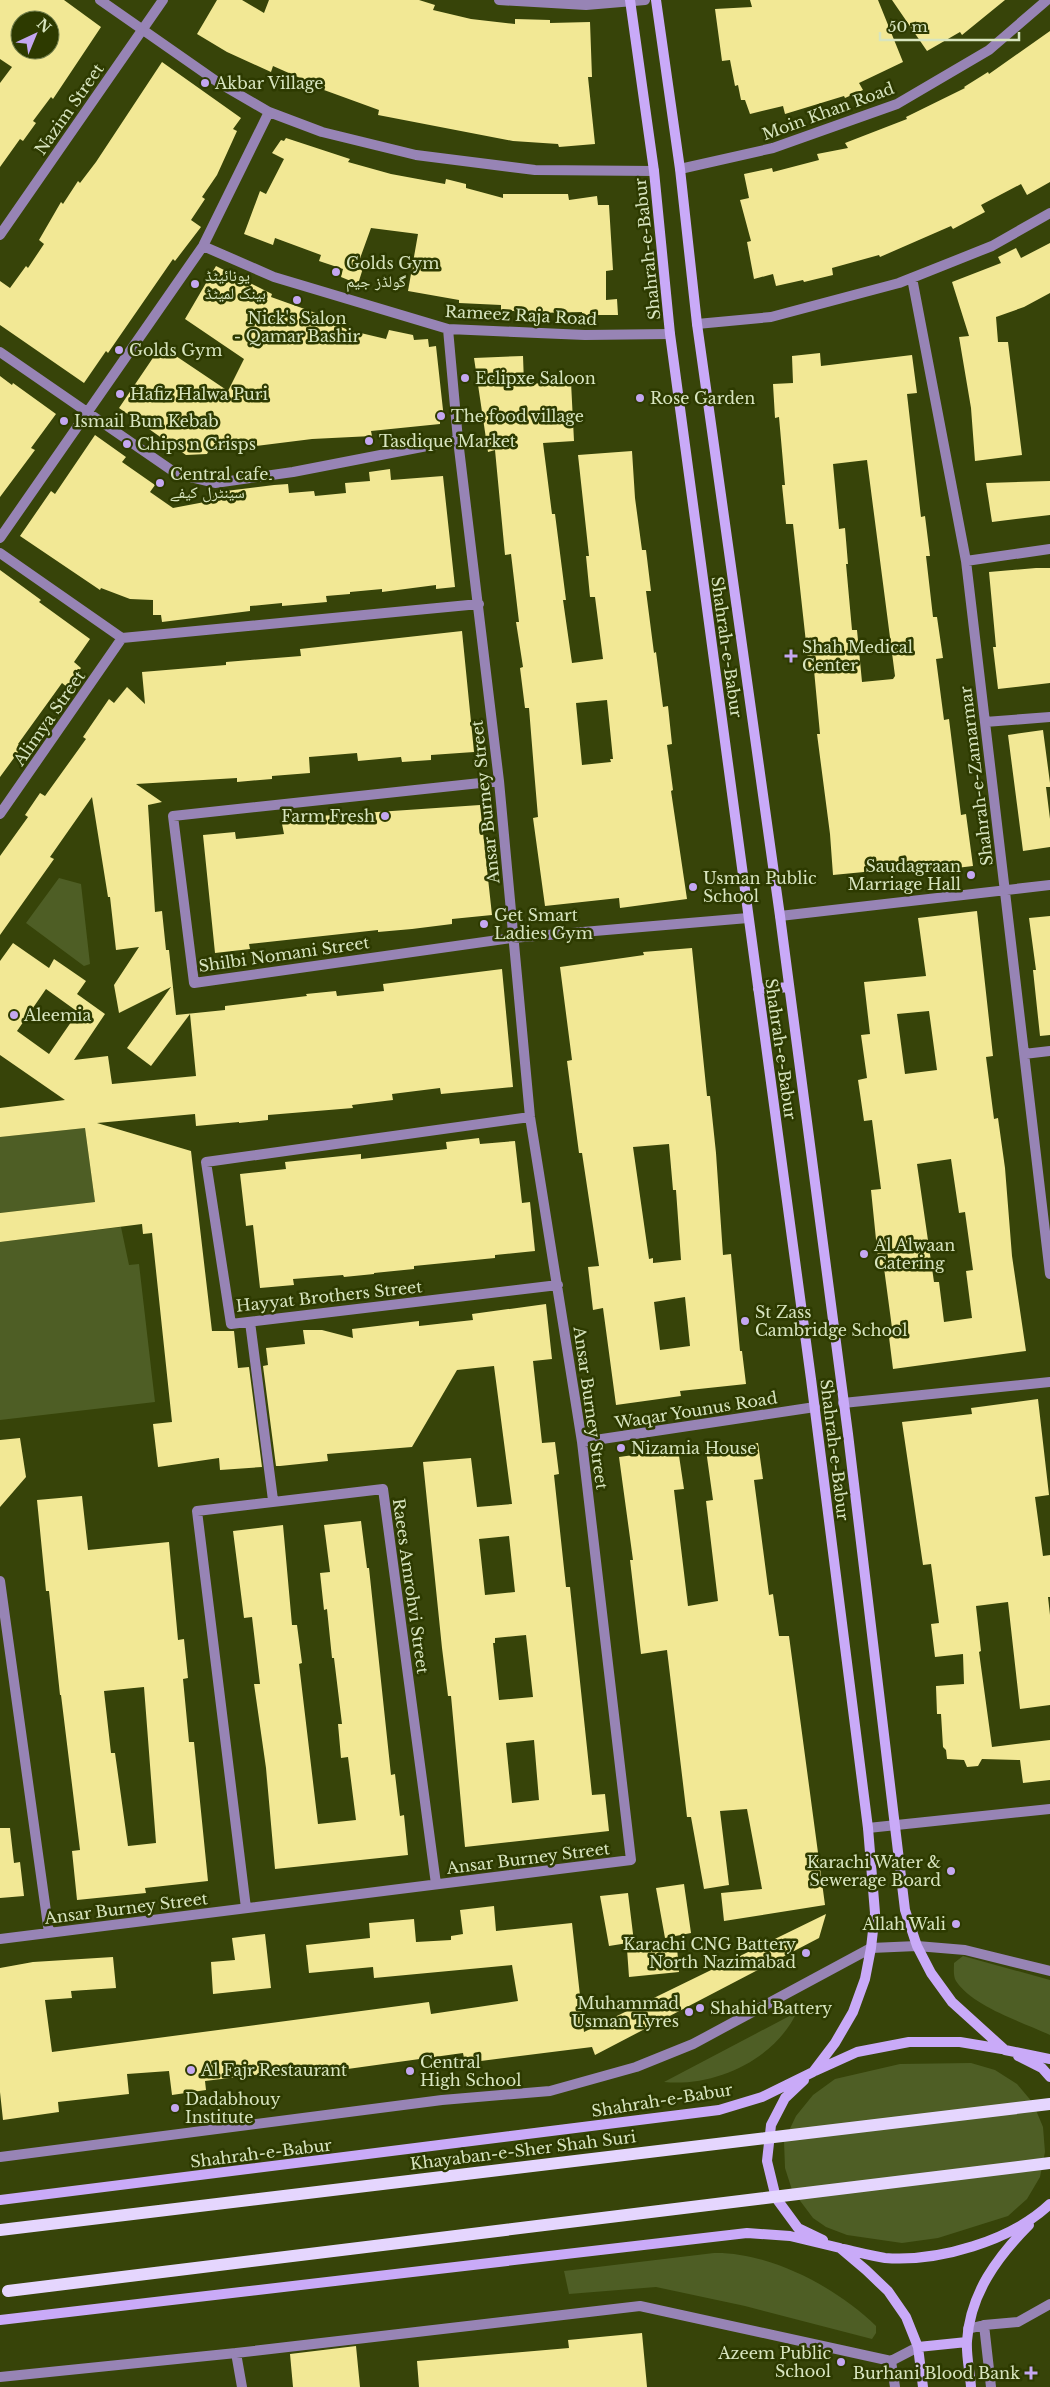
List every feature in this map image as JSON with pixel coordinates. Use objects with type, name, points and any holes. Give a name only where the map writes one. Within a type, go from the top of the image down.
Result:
[{"type":"main road","name":"Shahrah-e-Babur","points":[[656,0],[680,168],[697,324],[780,916],[843,1403],[905,1910],[917,1946],[931,1973],[952,2002],[1005,2050]]},
{"type":"main road","name":"Shahrah-e-Babur","points":[[0,2200],[719,2110],[762,2097],[813,2072],[835,2043],[853,2012],[865,1979],[872,1948],[875,1913],[868,1828],[815,1407],[670,334],[654,171],[630,1]]},
{"type":"main road","points":[[758,989],[789,987]]},
{"type":"main road","points":[[923,2387],[918,2347],[906,2317],[888,2292],[840,2248],[798,2228],[776,2198],[766,2162],[771,2125],[785,2098],[813,2072],[857,2052],[909,2042],[960,2042],[1050,2059]]},
{"type":"main road","points":[[1005,2050],[1042,2068],[1050,2077]]},
{"type":"main road","name":"Khayaban-e-Sher Shah Suri","points":[[0,2230],[1050,2104]]},
{"type":"main road","points":[[8,2291],[1050,2162]]},
{"type":"main road","points":[[971,2387],[967,2342],[968,2329],[976,2300],[989,2271],[1009,2245],[1050,2204]]},
{"type":"main road","points":[[0,2320],[747,2233],[790,2236],[885,2258],[940,2255],[992,2241],[1050,2212]]},
{"type":"main road","points":[[918,2347],[967,2342]]},
{"type":"street","points":[[100,0],[219,83],[269,112],[322,132],[416,155],[535,170],[654,171]]},
{"type":"street","name":"Nazim Street","points":[[0,235],[163,0]]},
{"type":"street","points":[[499,0],[586,5],[645,0]]},
{"type":"street","name":"Moin Khan Road","points":[[680,168],[774,148],[897,104],[990,50],[1048,0]]},
{"type":"street","points":[[0,538],[203,246],[269,112]]},
{"type":"street","points":[[697,324],[771,317],[912,278],[992,246],[1050,213]]},
{"type":"street","name":"Rameez Raja Road","points":[[203,246],[274,278],[448,329],[585,335],[670,334]]},
{"type":"street","name":"Shahrah-e-Zamarmar","points":[[912,278],[966,561],[1024,1054],[1047,1226],[1050,1274]]},
{"type":"street","name":"Ansar Burney Street","points":[[0,1939],[631,1860],[582,1442],[530,1117],[499,781],[458,440],[448,329]]},
{"type":"street","points":[[0,352],[177,474],[215,484],[293,472],[458,440]]},
{"type":"street","points":[[966,561],[1050,549]]},
{"type":"street","points":[[0,553],[122,638],[479,604]]},
{"type":"street","name":"Alimya Street","points":[[0,814],[122,638]]},
{"type":"street","points":[[985,722],[1050,717]]},
{"type":"street","name":"Shilbi Nomani Street","points":[[499,781],[173,816],[194,983],[512,938]]},
{"type":"street","points":[[780,916],[1050,885]]},
{"type":"street","points":[[512,938],[748,918]]},
{"type":"street","points":[[1024,1054],[1050,1051]]},
{"type":"street","name":"Hayyat Brothers Street","points":[[530,1117],[206,1162],[231,1324],[558,1285]]},
{"type":"street","points":[[250,1322],[273,1500]]},
{"type":"street","points":[[843,1403],[1050,1382]]},
{"type":"street","name":"Waqar Younus Road","points":[[582,1442],[815,1407]]},
{"type":"street","name":"Raees Amrohvi Street","points":[[246,1908],[197,1510],[273,1500],[383,1488],[436,1884]]},
{"type":"street","points":[[0,1581],[49,1933]]},
{"type":"street","points":[[868,1828],[1050,1809]]},
{"type":"street","points":[[0,2157],[442,2100],[550,2091],[636,2067],[692,2044],[872,1948],[917,1946],[965,1950],[1050,1972]]},
{"type":"street","points":[[968,2329],[984,2324],[1018,2322],[1050,2304]]},
{"type":"street","points":[[0,2377],[236,2353],[640,2306],[892,2361],[918,2347]]},
{"type":"street","points":[[984,2324],[991,2387]]},
{"type":"street","points":[[236,2353],[242,2387]]},
{"type":"street","points":[[892,2361],[895,2387]]},
{"type":"green space","points":[[59,878],[81,884],[90,964],[84,966],[26,923]]},
{"type":"green space","points":[[85,1128],[95,1202],[0,1213],[0,1137]]},
{"type":"green space","points":[[121,1227],[129,1265],[139,1264],[155,1402],[0,1420],[0,1242]]},
{"type":"green space","points":[[963,1956],[1050,1980],[1050,2035],[999,2013],[974,1999],[964,1990],[954,1977],[954,1963]]},
{"type":"green space","points":[[797,2012],[787,2029],[774,2043],[759,2056],[742,2066],[704,2080],[664,2082]]},
{"type":"green space","points":[[971,2063],[995,2070],[1017,2084],[1033,2103],[1043,2127],[1045,2152],[1040,2177],[1027,2199],[1008,2216],[938,2238],[902,2243],[847,2235],[826,2227],[813,2218],[792,2190],[785,2168],[784,2141],[796,2116],[813,2095],[835,2079],[900,2064]]},
{"type":"green space","points":[[714,2253],[757,2258],[801,2274],[842,2298],[860,2312],[876,2326],[876,2333],[872,2339],[745,2306],[656,2287],[569,2294],[564,2271]]},
{"type":"building","points":[[0,0],[64,0],[101,27],[53,99],[51,97],[33,121],[36,123],[23,141],[20,139],[0,167],[0,83],[12,67],[0,59]]},
{"type":"building","points":[[217,0],[242,0],[264,13],[269,0],[419,0],[435,5],[433,10],[471,19],[515,24],[515,19],[550,20],[550,23],[590,22],[592,77],[588,77],[595,144],[559,147],[558,144],[513,141],[378,115],[379,110],[324,90],[273,66],[271,72],[227,52],[197,34]]},
{"type":"building","points":[[750,0],[878,0],[903,62],[859,83],[863,90],[845,98],[844,96],[785,114],[783,106],[750,114],[745,100],[741,100],[738,85],[735,86],[730,60],[722,61],[715,9],[752,7]]},
{"type":"building","points":[[892,0],[1005,0],[962,35],[960,32],[927,51]]},
{"type":"building","points":[[1050,31],[1050,182],[1027,195],[1021,184],[981,205],[985,212],[953,229],[951,226],[880,257],[879,255],[832,268],[833,275],[776,286],[773,274],[754,279],[747,242],[751,241],[740,200],[749,198],[744,174],[772,168],[773,172],[819,160],[817,154],[848,148],[845,143],[907,119],[906,117],[965,88],[988,72],[989,74]]},
{"type":"building","points":[[162,62],[241,118],[233,129],[237,131],[217,175],[202,197],[205,199],[191,220],[201,227],[175,261],[173,259],[108,353],[106,351],[84,383],[0,325],[0,281],[10,288],[26,266],[28,268],[44,244],[39,240],[61,202],[63,204],[78,181],[80,183],[96,162]]},
{"type":"building","points":[[286,138],[350,159],[348,162],[391,174],[445,184],[446,179],[466,184],[466,188],[503,198],[503,194],[568,194],[569,200],[597,196],[598,205],[609,205],[613,270],[606,271],[606,300],[617,299],[618,315],[582,315],[582,312],[535,313],[501,310],[501,305],[459,303],[459,300],[408,291],[418,234],[371,228],[358,264],[364,265],[358,284],[341,277],[343,269],[319,261],[321,255],[275,238],[273,245],[244,234],[260,191],[266,194],[284,159],[272,153],[281,140],[284,141]]},
{"type":"building","points":[[1050,243],[1050,293],[1024,307],[996,317],[998,342],[1008,342],[1022,455],[975,461],[971,408],[959,337],[969,336],[952,282],[1001,263],[998,257],[1016,248],[1021,258]]},
{"type":"building","points":[[216,266],[272,294],[271,297],[327,317],[326,320],[348,330],[386,339],[389,330],[413,335],[414,340],[428,339],[429,347],[436,346],[444,419],[440,420],[440,424],[371,431],[372,436],[312,439],[208,452],[207,454],[186,455],[119,408],[161,346],[228,391],[244,359],[185,319]]},
{"type":"building","points":[[820,353],[821,366],[912,355],[917,393],[907,394],[921,517],[925,516],[930,556],[926,556],[933,617],[937,617],[943,658],[936,659],[944,720],[949,719],[961,815],[966,814],[973,866],[906,874],[905,868],[833,875],[830,834],[817,734],[820,734],[814,670],[809,670],[793,524],[786,524],[782,485],[785,485],[779,417],[775,418],[773,384],[793,383],[792,356]],"holes":[[[867,460],[895,676],[893,679],[862,682],[857,630],[852,630],[845,528],[839,529],[833,464]]]},
{"type":"building","points":[[523,356],[524,384],[571,382],[574,441],[543,443],[552,514],[555,514],[566,600],[563,600],[572,663],[603,659],[595,597],[590,597],[586,556],[589,556],[578,455],[632,451],[635,498],[642,550],[646,550],[651,591],[646,591],[654,653],[656,652],[663,707],[668,706],[672,744],[667,745],[673,790],[671,791],[687,899],[620,908],[619,898],[545,906],[533,818],[538,817],[529,708],[525,708],[520,668],[523,667],[516,622],[519,622],[511,554],[505,555],[495,450],[488,452],[474,358]],"holes":[[[607,700],[613,759],[610,759],[611,762],[582,765],[576,703]]]},
{"type":"building","points":[[0,376],[12,385],[13,383],[56,414],[31,448],[35,450],[0,497]]},
{"type":"building","points":[[95,435],[126,457],[122,462],[155,485],[150,492],[173,508],[210,501],[210,493],[274,485],[288,484],[289,493],[314,491],[315,496],[346,493],[345,483],[370,481],[369,472],[390,469],[391,480],[443,476],[455,587],[436,589],[436,585],[382,592],[382,589],[350,592],[350,594],[326,596],[327,602],[282,606],[282,603],[250,606],[250,611],[162,622],[161,615],[153,615],[153,600],[130,599],[101,588],[100,590],[20,536],[51,491],[55,494]]},
{"type":"building","points":[[1050,481],[1050,515],[992,522],[986,483]]},
{"type":"building","points":[[1050,568],[1050,683],[998,689],[993,647],[996,647],[989,572]]},
{"type":"building","points":[[0,570],[41,600],[39,602],[90,639],[74,662],[81,668],[67,687],[62,683],[18,744],[22,747],[0,777]]},
{"type":"building","points":[[462,631],[474,752],[431,755],[431,760],[402,762],[401,757],[358,761],[357,753],[309,757],[310,773],[272,776],[272,779],[237,782],[237,778],[136,784],[162,802],[148,805],[155,912],[162,911],[166,950],[169,950],[176,1015],[225,1010],[225,1006],[307,996],[306,994],[336,991],[337,996],[384,991],[383,984],[502,969],[513,1087],[441,1094],[440,1088],[392,1094],[393,1100],[352,1105],[353,1108],[268,1115],[268,1120],[239,1123],[196,1126],[195,1114],[97,1123],[191,1151],[212,1331],[234,1331],[238,1368],[249,1367],[262,1467],[220,1470],[219,1458],[158,1467],[153,1424],[172,1422],[152,1233],[143,1234],[142,1224],[0,1242],[0,1213],[95,1202],[85,1128],[0,1137],[0,1108],[65,1100],[0,1055],[0,961],[13,943],[49,968],[54,959],[86,981],[77,994],[105,1014],[74,1060],[108,1056],[112,1084],[196,1076],[190,1014],[151,1066],[127,1048],[171,987],[119,1013],[114,985],[139,947],[116,950],[110,897],[108,897],[92,797],[50,857],[54,859],[0,935],[0,856],[28,817],[25,815],[40,793],[45,796],[86,739],[83,737],[109,699],[114,703],[127,687],[145,704],[142,672],[226,665],[226,662],[301,656],[300,649]],"holes":[[[46,989],[78,1012],[49,1054],[17,1031]]]},
{"type":"building","points":[[1043,730],[1050,783],[1050,787],[1046,787],[1050,819],[1050,847],[1023,851],[1008,735]]},
{"type":"building","points":[[480,805],[492,915],[452,919],[452,924],[412,929],[378,932],[378,930],[249,944],[250,949],[215,953],[203,835],[235,832],[236,839],[284,834],[282,824],[320,820],[319,816]]},
{"type":"building","points":[[977,911],[993,1056],[986,1057],[994,1119],[998,1118],[1005,1168],[1012,1256],[1026,1351],[893,1369],[888,1329],[892,1328],[884,1268],[879,1269],[871,1190],[881,1189],[872,1120],[864,1121],[858,1080],[867,1078],[861,1035],[870,1034],[864,982],[926,976],[918,918]],"holes":[[[929,1011],[937,1070],[905,1074],[897,1014]],[[951,1159],[959,1213],[965,1212],[973,1270],[966,1271],[972,1318],[944,1322],[939,1282],[934,1282],[917,1164]]]},
{"type":"building","points":[[1050,916],[1050,1035],[1040,1036],[1033,970],[1036,970],[1029,918]]},
{"type":"building","points":[[692,948],[707,1096],[710,1096],[716,1153],[723,1255],[731,1254],[740,1351],[742,1351],[746,1384],[680,1391],[681,1396],[616,1405],[603,1308],[593,1310],[588,1267],[599,1266],[582,1153],[579,1153],[574,1115],[567,1061],[572,1060],[560,967],[644,955],[643,952]],"holes":[[[669,1144],[673,1190],[676,1190],[681,1260],[653,1263],[653,1258],[649,1259],[633,1147]],[[685,1297],[690,1346],[660,1350],[654,1302]]]},
{"type":"building","points":[[479,1138],[480,1144],[515,1141],[522,1203],[530,1202],[535,1251],[495,1255],[495,1258],[414,1266],[414,1269],[374,1274],[293,1279],[294,1285],[260,1288],[253,1225],[246,1226],[240,1174],[286,1169],[285,1162],[361,1154],[361,1159],[447,1149],[446,1142]]},
{"type":"building","points":[[546,1304],[552,1359],[533,1361],[542,1443],[555,1442],[559,1474],[554,1475],[566,1587],[570,1587],[592,1795],[605,1794],[609,1831],[465,1847],[451,1696],[448,1696],[442,1648],[423,1462],[471,1458],[477,1507],[512,1504],[494,1366],[457,1370],[412,1447],[327,1454],[328,1461],[276,1466],[263,1366],[268,1365],[266,1348],[305,1344],[303,1330],[322,1330],[353,1338],[352,1329],[419,1321],[419,1326],[473,1320],[472,1314]],"holes":[[[509,1536],[515,1592],[485,1595],[479,1539]],[[526,1635],[533,1697],[499,1700],[493,1643],[495,1643],[495,1638]],[[534,1740],[539,1800],[512,1803],[506,1743]]]},
{"type":"building","points":[[1038,1399],[1049,1495],[1035,1497],[1043,1556],[1050,1555],[1050,1597],[1048,1597],[1050,1615],[1050,1705],[1020,1709],[1008,1602],[976,1606],[981,1651],[979,1652],[992,1747],[1050,1740],[1050,1780],[1023,1783],[1020,1760],[982,1759],[978,1766],[967,1767],[964,1760],[947,1759],[946,1750],[943,1747],[941,1714],[937,1714],[936,1686],[964,1684],[963,1654],[935,1657],[931,1624],[939,1623],[931,1564],[923,1565],[902,1422],[972,1414],[971,1408]]},
{"type":"building","points":[[20,1438],[26,1477],[0,1507],[0,1440]]},
{"type":"building","points":[[758,1443],[763,1479],[754,1480],[769,1595],[773,1594],[779,1636],[789,1636],[825,1905],[724,1921],[721,1893],[762,1889],[747,1809],[720,1811],[729,1885],[704,1889],[691,1817],[687,1817],[667,1650],[641,1654],[630,1560],[633,1560],[619,1457],[678,1449],[684,1489],[674,1490],[688,1606],[718,1601],[706,1501],[713,1500],[706,1450]]},
{"type":"building","points":[[82,1496],[88,1550],[169,1542],[178,1640],[184,1639],[188,1678],[183,1679],[189,1742],[194,1742],[208,1881],[145,1888],[146,1893],[77,1900],[72,1851],[80,1850],[49,1591],[46,1591],[37,1500]],"holes":[[[144,1687],[156,1843],[128,1846],[115,1753],[111,1753],[104,1691]]]},
{"type":"building","points":[[361,1521],[367,1568],[369,1568],[391,1775],[395,1774],[400,1816],[404,1815],[408,1855],[275,1869],[266,1768],[254,1684],[260,1684],[252,1617],[244,1618],[233,1531],[283,1525],[292,1625],[297,1625],[302,1663],[299,1664],[318,1824],[356,1820],[348,1757],[341,1758],[338,1724],[342,1724],[327,1609],[324,1610],[320,1573],[330,1572],[324,1525]]},
{"type":"building","points":[[0,1828],[10,1828],[14,1863],[20,1862],[24,1896],[0,1898]]},
{"type":"building","points":[[684,1884],[691,1933],[665,1938],[656,1888]]},
{"type":"building","points":[[628,1893],[634,1942],[609,1946],[600,1896]]},
{"type":"building","points":[[494,1906],[496,1931],[572,1923],[584,2032],[826,1914],[819,1938],[595,2055],[592,2047],[465,2063],[463,2053],[297,2076],[296,2070],[205,2081],[206,2090],[172,2095],[169,2071],[127,2074],[129,2094],[58,2102],[59,2112],[3,2120],[0,2092],[0,1968],[33,1962],[113,1957],[116,1988],[71,1991],[72,1998],[45,2000],[52,2052],[429,2002],[431,2014],[518,2001],[512,1965],[374,1978],[373,1967],[309,1973],[306,1945],[370,1938],[369,1923],[414,1919],[416,1942],[451,1940],[451,1936],[463,1934],[460,1910]]},
{"type":"building","points":[[265,1934],[271,1988],[213,1994],[211,1962],[235,1960],[232,1938]]},
{"type":"building","points":[[677,1947],[679,1972],[629,1977],[627,1949]]},
{"type":"building","points":[[642,2333],[647,2387],[419,2387],[417,2361],[569,2348],[568,2340]]},
{"type":"building","points":[[356,2346],[360,2387],[293,2387],[290,2354]]},
{"type":"place","name":"Akbar Village","points":[[205,83]]},
{"type":"place","name":"Golds Gym گولڈز جیم","points":[[336,272]]},
{"type":"place","name":"یونائیٹڈ بینک لمیٹڈ","points":[[195,284]]},
{"type":"place","name":"Nick's Salon - Qamar Bashir","points":[[297,300]]},
{"type":"place","name":"Golds Gym","points":[[119,350]]},
{"type":"place","name":"Eclipxe Saloon","points":[[465,378]]},
{"type":"place","name":"Hafiz Halwa Puri","points":[[120,394]]},
{"type":"place","name":"Rose Garden","points":[[640,398]]},
{"type":"place","name":"The food village","points":[[441,416]]},
{"type":"place","name":"Ismail Bun Kebab","points":[[64,421]]},
{"type":"place","name":"Tasdique Market","points":[[369,441]]},
{"type":"place","name":"Chips n Crisps","points":[[127,444]]},
{"type":"place","name":"Central cafe۔ سینٹرل کیفے","points":[[160,483]]},
{"type":"place","name":"Shah Medical Center","points":[[791,656]]},
{"type":"place","name":"Farm Fresh","points":[[385,816]]},
{"type":"place","name":"Saudagraan Marriage Hall","points":[[971,875]]},
{"type":"place","name":"Usman Public School","points":[[693,887]]},
{"type":"place","name":"Get Smart Ladies Gym","points":[[484,924]]},
{"type":"place","name":"Aleemia","points":[[14,1015]]},
{"type":"place","name":"Al Alwaan Catering","points":[[864,1254]]},
{"type":"place","name":"St Zass Cambridge School","points":[[745,1321]]},
{"type":"place","name":"Nizamia House","points":[[621,1448]]},
{"type":"place","name":"Karachi Water & Sewerage Board","points":[[951,1871]]},
{"type":"place","name":"Allah Wali","points":[[956,1924]]},
{"type":"place","name":"Karachi CNG Battery North Nazimabad","points":[[806,1953]]},
{"type":"place","name":"Shahid Battery","points":[[700,2008]]},
{"type":"place","name":"Muhammad Usman Tyres","points":[[689,2012]]},
{"type":"place","name":"Al Fajr Restaurant","points":[[191,2070]]},
{"type":"place","name":"Central High School","points":[[410,2071]]},
{"type":"place","name":"Dadabhouy Institute","points":[[175,2108]]},
{"type":"place","name":"Azeem Public School","points":[[841,2362]]},
{"type":"place","name":"Burhani Blood Bank","points":[[1031,2373]]}]
